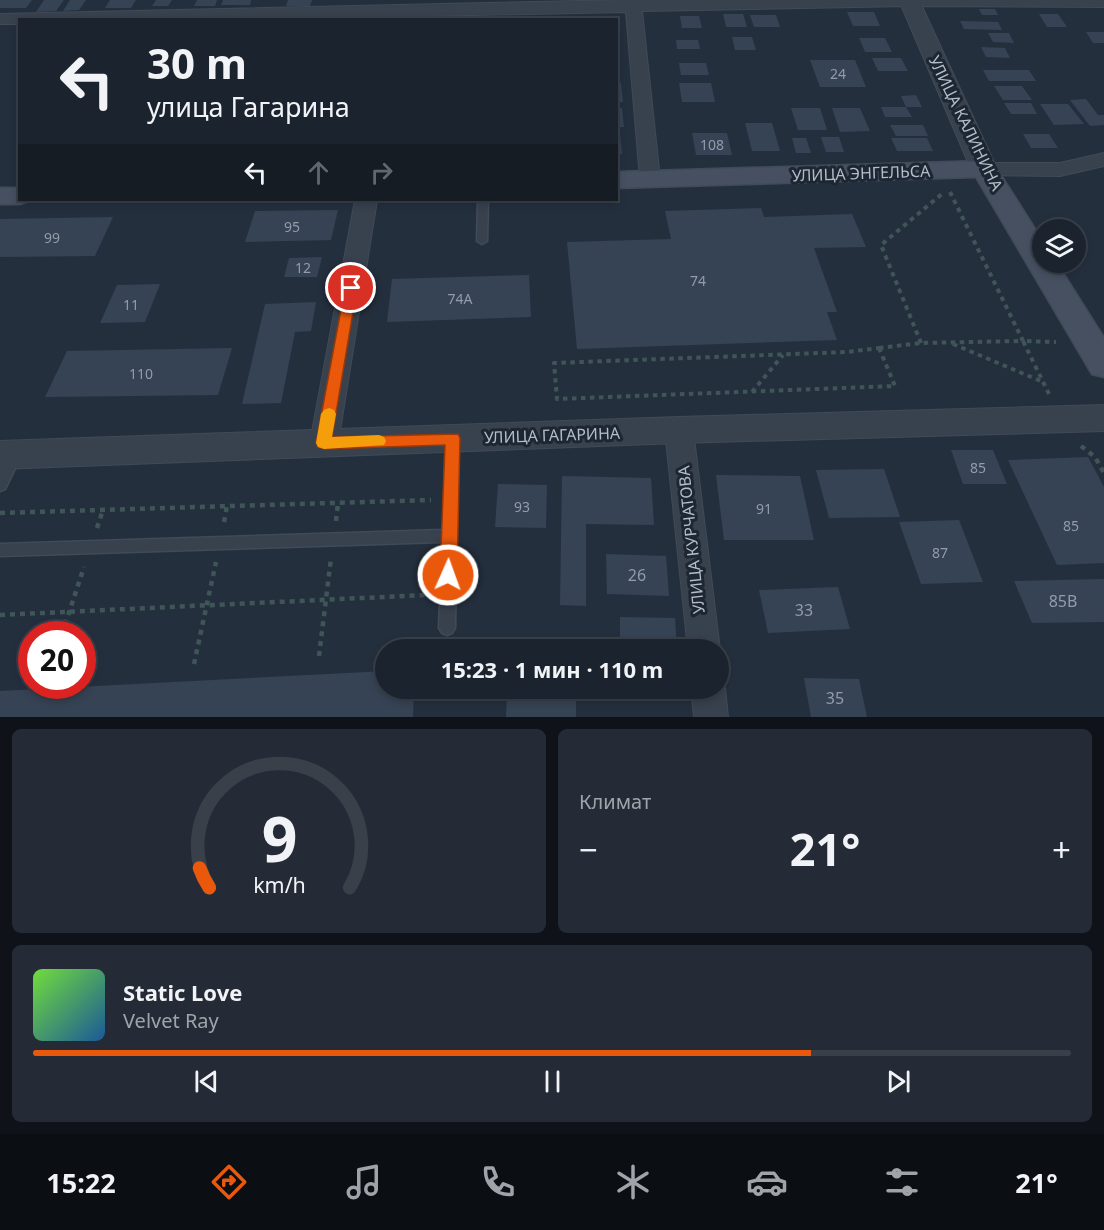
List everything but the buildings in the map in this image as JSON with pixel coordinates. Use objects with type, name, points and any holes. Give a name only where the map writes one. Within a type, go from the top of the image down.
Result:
[{"type":"main road","name":"УЛИЦА ЭНГЕЛЬСА","points":[[618,180],[984,169]]},
{"type":"main road","name":"УЛИЦА КАЛИНИНА","points":[[984,169],[1098,356]]},
{"type":"main road","points":[[0,196],[18,196]]},
{"type":"street","name":"УЛИЦА КАЛИНИНА","points":[[909,1],[984,169]]},
{"type":"street","points":[[180,18],[404,16],[633,3],[1104,2]]},
{"type":"street","points":[[633,3],[650,179]]},
{"type":"street","points":[[0,19],[18,19]]},
{"type":"street","name":"УЛИЦА ЭНГЕЛЬСА","points":[[984,169],[1043,170],[1090,166],[1104,159]]},
{"type":"street","points":[[324,443],[366,201]]},
{"type":"street","name":"УЛИЦА ГАГАРИНА","points":[[7,455],[679,430],[1104,418]]},
{"type":"street","name":"УЛИЦА КУРЧАТОВА","points":[[679,430],[703,639]]},
{"type":"street","points":[[709,699],[711,717]]},
{"type":"lane","points":[[482,241],[483,201]]},
{"type":"lane","points":[[447,628],[453,438]]},
{"type":"lane","points":[[0,485],[7,455]]},
{"type":"lane","points":[[0,550],[450,536]]},
{"type":"path","points":[[921,343],[881,245],[948,189],[1062,420],[1083,448],[1095,457],[1104,473]]},
{"type":"path","points":[[879,348],[895,386],[557,399],[554,363],[847,352],[879,348],[921,343],[1023,341],[1048,341],[1098,356]]},
{"type":"path","points":[[950,342],[1044,383]]},
{"type":"path","points":[[752,392],[784,354]]},
{"type":"path","points":[[0,513],[451,500]]},
{"type":"path","points":[[319,656],[338,503]]},
{"type":"path","points":[[194,664],[228,506]]},
{"type":"path","points":[[66,621],[103,510]]},
{"type":"path","points":[[0,615],[448,594]]},
{"type":"slow traffic","points":[[329,414],[324,443],[379,441]]},
{"type":"route","points":[[351,288],[324,443],[453,438],[448,575]]}]
